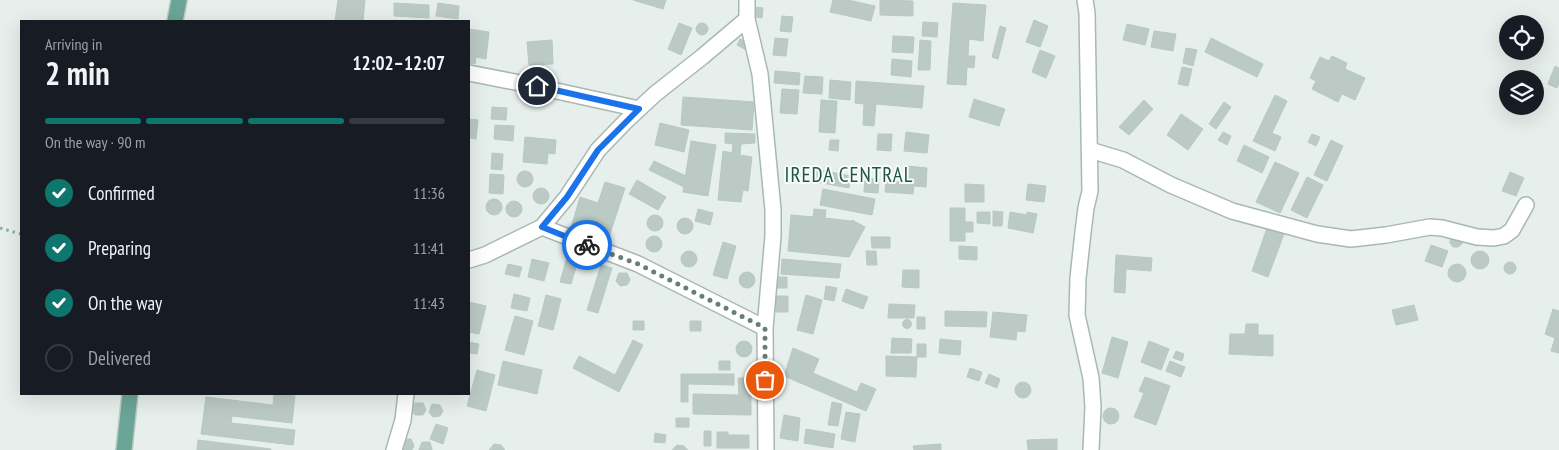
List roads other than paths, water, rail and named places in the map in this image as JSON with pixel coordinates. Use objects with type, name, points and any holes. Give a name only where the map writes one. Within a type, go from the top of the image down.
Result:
[{"type":"main road","points":[[175,20],[179,0]]},
{"type":"main road","points":[[124,450],[130,395]]},
{"type":"street","points":[[747,0],[747,18],[760,74],[773,210],[773,236],[765,328],[766,450]]},
{"type":"street","points":[[1085,0],[1087,13],[1090,191],[1085,216],[1078,278],[1077,315],[1091,378],[1093,407],[1091,450]]},
{"type":"street","points":[[470,260],[485,256],[542,227],[567,197],[598,150],[639,109],[747,18]]},
{"type":"street","points":[[470,73],[520,82],[639,109]]},
{"type":"street","points":[[1090,150],[1123,160],[1171,185],[1232,211],[1317,234],[1351,239],[1430,227],[1478,237],[1499,237],[1510,233],[1526,205]]},
{"type":"street","points":[[542,227],[638,264],[765,328]]},
{"type":"street","points":[[394,450],[403,420],[406,395]]},
{"type":"district","name":"IREDA CENTRAL","points":[[849,174]]}]
